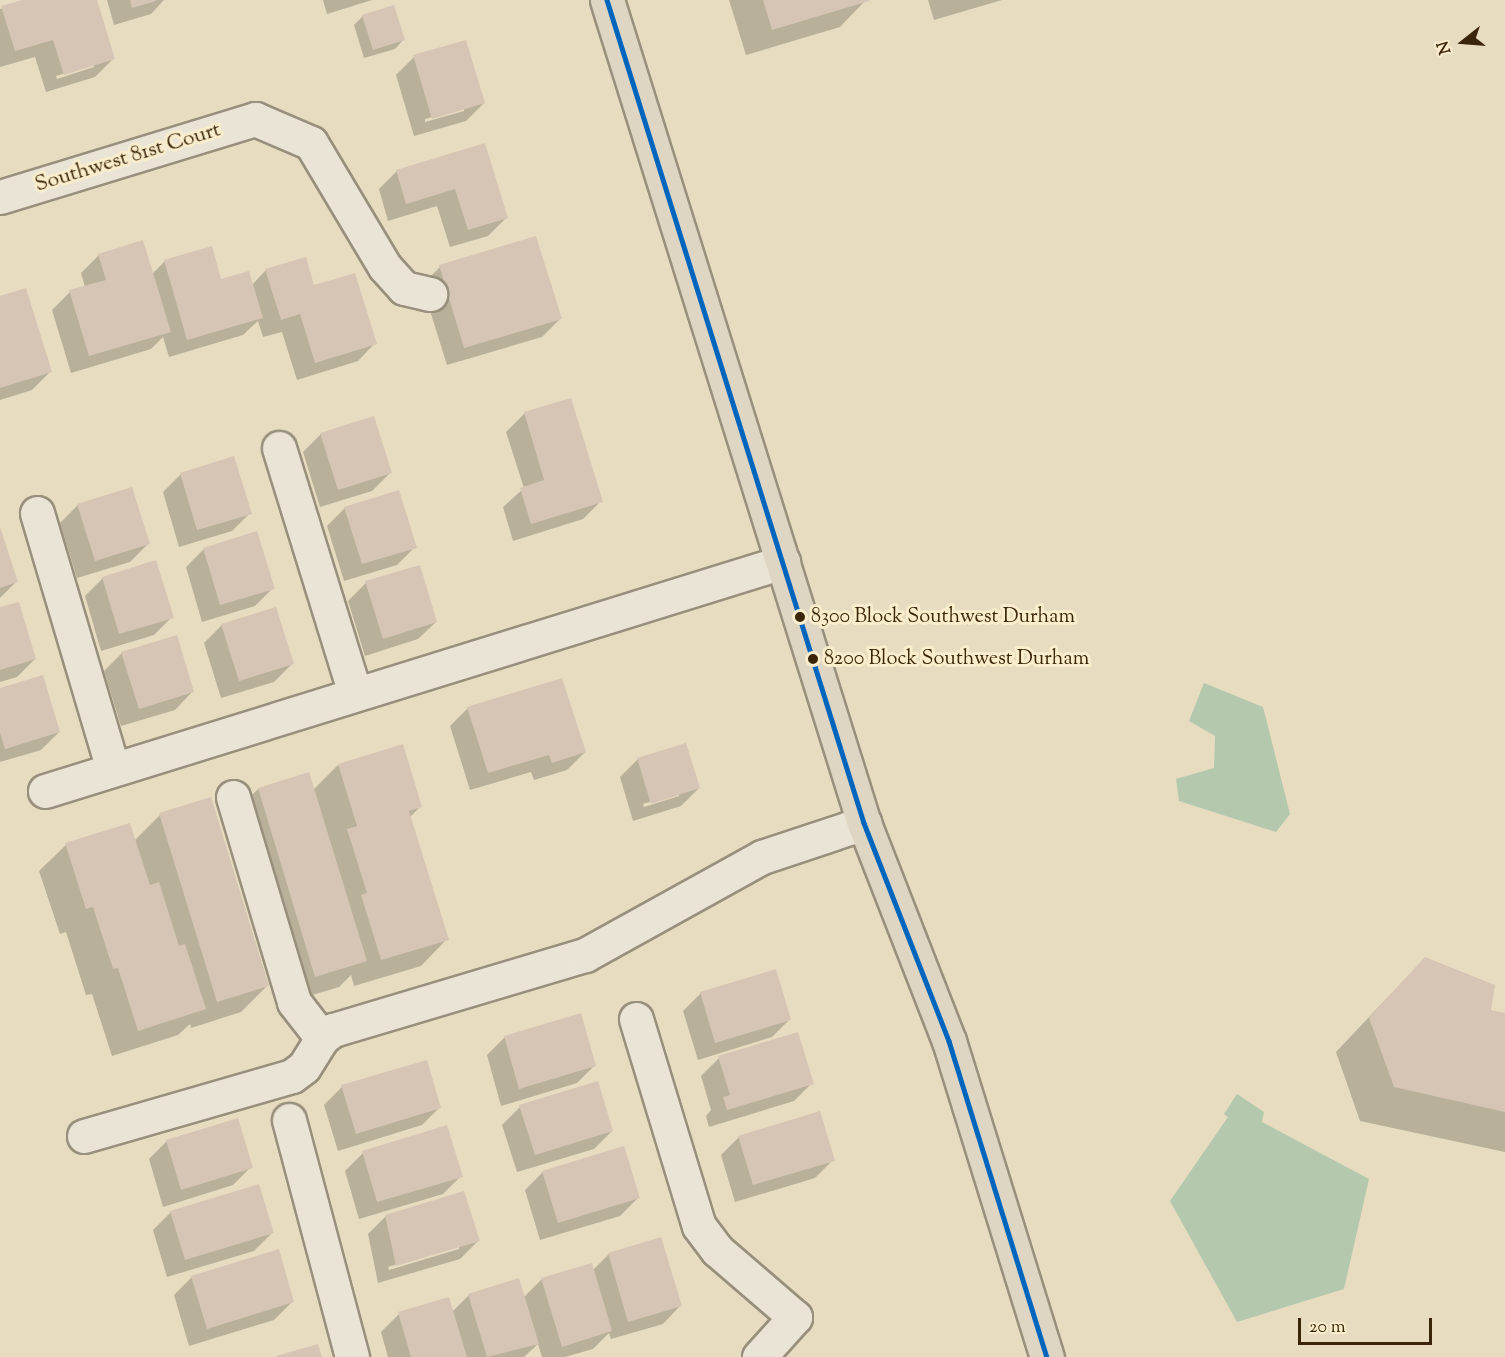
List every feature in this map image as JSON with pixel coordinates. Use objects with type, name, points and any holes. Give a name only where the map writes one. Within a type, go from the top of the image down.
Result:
[{"type":"main road","points":[[607,0],[864,823],[950,1041],[1047,1357]]},
{"type":"street","name":"Southwest 81st Court","points":[[0,197],[255,119],[311,143],[386,267],[404,288],[430,294]]},
{"type":"street","points":[[279,448],[355,694]]},
{"type":"street","points":[[37,513],[113,769]]},
{"type":"street","points":[[45,790],[783,562]]},
{"type":"street","points":[[233,797],[294,1002],[322,1038]]},
{"type":"street","points":[[84,1136],[292,1076],[304,1067],[322,1038],[333,1030],[585,955],[762,857],[864,823]]},
{"type":"street","points":[[636,1019],[699,1226],[717,1250],[795,1317],[759,1357]]},
{"type":"street","points":[[289,1120],[352,1357]]},
{"type":"shaded area","points":[[1204,683],[1263,707],[1290,814],[1276,832],[1179,801],[1176,779],[1214,768],[1215,736],[1189,721]]},
{"type":"shaded area","points":[[1237,1094],[1264,1112],[1262,1122],[1369,1179],[1344,1289],[1237,1322],[1170,1201],[1228,1117],[1224,1114]]},
{"type":"building","points":[[22,0],[97,0],[115,59],[64,75],[53,40],[15,51],[1,6]]},
{"type":"building","points":[[130,0],[155,0],[156,1],[132,8]]},
{"type":"building","points":[[763,0],[869,0],[869,1],[772,30]]},
{"type":"building","points":[[394,5],[405,40],[373,50],[362,15]]},
{"type":"building","points":[[466,40],[485,103],[432,119],[413,55]]},
{"type":"building","points":[[485,143],[508,218],[468,230],[455,189],[406,204],[396,170]]},
{"type":"building","points":[[536,236],[562,319],[464,348],[439,265]]},
{"type":"building","points":[[143,240],[171,332],[89,356],[69,290],[106,280],[98,254]]},
{"type":"building","points":[[212,246],[221,279],[249,271],[263,318],[187,340],[164,260]]},
{"type":"building","points":[[306,257],[314,285],[355,273],[377,344],[315,363],[300,314],[281,320],[265,269]]},
{"type":"building","points":[[26,288],[52,372],[0,388],[0,296]]},
{"type":"building","points":[[571,398],[603,502],[531,524],[520,488],[544,480],[524,412]]},
{"type":"building","points":[[374,416],[392,473],[338,490],[320,433]]},
{"type":"building","points":[[234,456],[252,514],[197,530],[180,473]]},
{"type":"building","points":[[132,487],[150,544],[95,561],[77,504]]},
{"type":"building","points":[[399,490],[417,548],[362,564],[344,507]]},
{"type":"building","points":[[0,527],[18,582],[0,588]]},
{"type":"building","points":[[257,531],[275,589],[220,605],[203,548]]},
{"type":"building","points":[[156,560],[174,618],[119,634],[102,577]]},
{"type":"building","points":[[420,565],[437,622],[383,639],[365,581]]},
{"type":"building","points":[[19,602],[36,659],[0,670],[0,607]]},
{"type":"building","points":[[276,607],[294,664],[239,681],[221,624]]},
{"type":"building","points":[[177,635],[194,692],[139,709],[121,652]]},
{"type":"building","points":[[43,675],[60,732],[5,749],[0,733],[0,688]]},
{"type":"building","points":[[562,678],[586,752],[552,763],[549,755],[488,773],[467,707]]},
{"type":"building","points":[[686,743],[700,788],[651,804],[637,758]]},
{"type":"building","points":[[403,744],[422,807],[409,811],[449,940],[381,960],[361,895],[367,893],[347,829],[357,826],[338,764]]},
{"type":"building","points":[[309,772],[367,961],[315,977],[258,788]]},
{"type":"building","points":[[211,797],[269,986],[217,1002],[159,813]]},
{"type":"building","points":[[130,823],[150,885],[159,882],[179,946],[185,944],[206,1009],[138,1031],[118,968],[113,969],[93,907],[86,909],[65,843]]},
{"type":"building","points":[[1425,957],[1495,985],[1491,1010],[1505,1013],[1505,1112],[1394,1087],[1369,1018]]},
{"type":"building","points":[[776,969],[791,1020],[715,1043],[700,992]]},
{"type":"building","points":[[581,1013],[596,1066],[519,1089],[504,1036]]},
{"type":"building","points":[[798,1032],[814,1084],[727,1110],[723,1097],[730,1095],[718,1056]]},
{"type":"building","points":[[427,1060],[441,1108],[356,1134],[341,1085]]},
{"type":"building","points":[[598,1081],[613,1131],[535,1155],[519,1105]]},
{"type":"building","points":[[820,1111],[835,1161],[753,1185],[738,1136]]},
{"type":"building","points":[[238,1118],[253,1168],[181,1190],[166,1140]]},
{"type":"building","points":[[447,1125],[463,1177],[377,1202],[362,1151]]},
{"type":"building","points":[[624,1146],[640,1198],[558,1223],[542,1171]]},
{"type":"building","points":[[259,1184],[274,1233],[185,1260],[170,1211]]},
{"type":"building","points":[[464,1191],[480,1241],[396,1266],[385,1215]]},
{"type":"building","points":[[661,1237],[682,1306],[628,1322],[608,1253]]},
{"type":"building","points":[[279,1249],[294,1302],[207,1329],[191,1276]]},
{"type":"building","points":[[592,1263],[612,1331],[562,1347],[541,1278]]},
{"type":"building","points":[[519,1278],[539,1344],[487,1357],[468,1294]]},
{"type":"building","points":[[449,1297],[467,1357],[411,1357],[398,1312]]},
{"type":"building","points":[[318,1344],[322,1357],[276,1357],[276,1356]]},
{"type":"transit line","points":[[607,0],[864,823],[949,1041],[1047,1357]]},
{"type":"place","name":"8300 Block Southwest Durham","points":[[800,617]]},
{"type":"place","name":"8200 Block Southwest Durham","points":[[813,659]]}]
